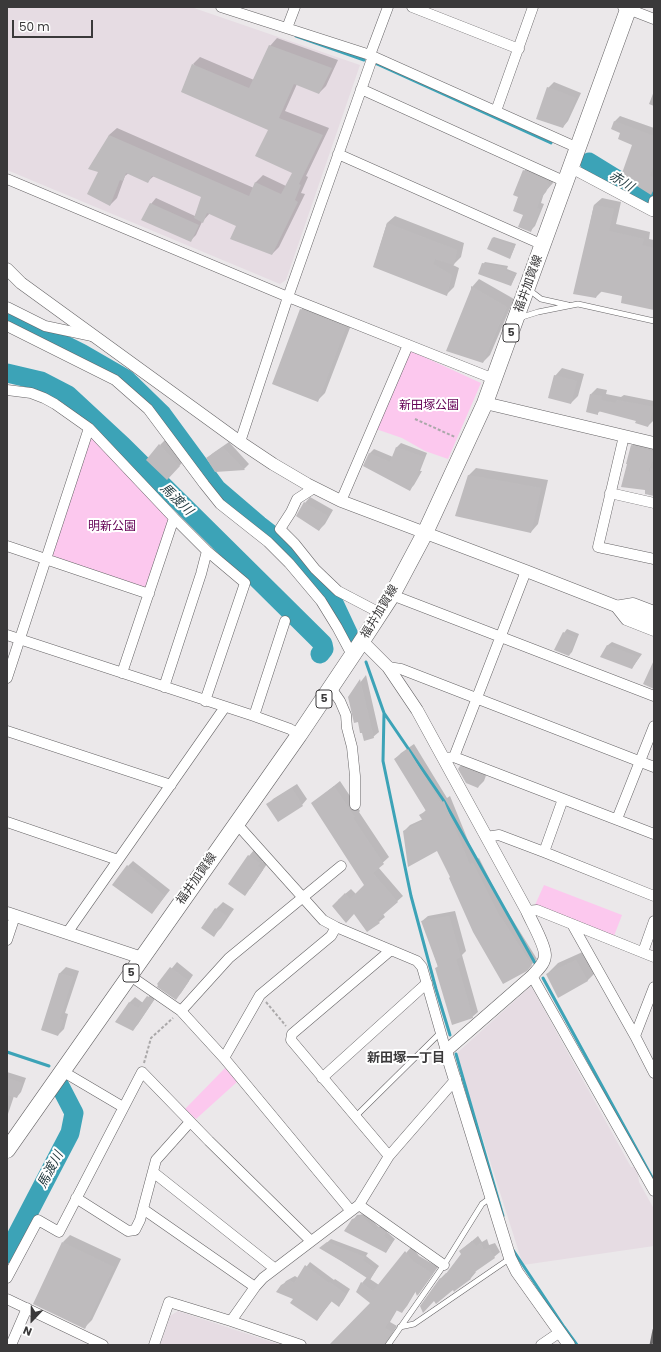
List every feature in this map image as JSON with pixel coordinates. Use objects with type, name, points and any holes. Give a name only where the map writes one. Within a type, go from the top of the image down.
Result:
[{"type":"main road","name":"福井加賀線","points":[[7,1150],[297,738],[392,595],[425,533],[485,403],[569,175],[627,8]]},
{"type":"street","points":[[221,7],[371,56],[578,148]]},
{"type":"street","points":[[287,28],[295,7]]},
{"type":"street","points":[[240,442],[288,297],[361,89],[388,7]]},
{"type":"street","points":[[412,7],[519,49]]},
{"type":"street","points":[[496,111],[533,7]]},
{"type":"street","points":[[627,8],[654,19]]},
{"type":"street","points":[[361,89],[653,208]]},
{"type":"street","points":[[338,154],[543,245]]},
{"type":"street","points":[[7,179],[288,297],[494,379]]},
{"type":"street","points":[[7,269],[21,283],[240,442],[273,464],[314,488],[342,501],[654,621]]},
{"type":"street","points":[[7,307],[45,326],[94,336]]},
{"type":"street","points":[[7,326],[115,380],[148,409],[220,504],[268,542],[289,563],[321,601],[338,627],[357,648],[388,667],[401,669],[654,767]]},
{"type":"street","points":[[342,501],[408,345]]},
{"type":"street","points":[[7,390],[30,393],[44,398],[89,428],[207,551],[245,583],[205,701]]},
{"type":"street","points":[[485,403],[654,443]]},
{"type":"street","points":[[7,678],[89,428]]},
{"type":"street","points":[[624,436],[598,547],[654,559]]},
{"type":"street","points":[[314,488],[297,499],[280,529],[295,544],[315,569],[338,591],[380,613]]},
{"type":"street","points":[[610,493],[654,503]]},
{"type":"street","points":[[122,673],[174,518]]},
{"type":"street","points":[[7,546],[149,594]]},
{"type":"street","points":[[164,687],[201,574],[207,551]]},
{"type":"street","points":[[449,757],[477,699],[526,571]]},
{"type":"street","points":[[392,595],[654,696]]},
{"type":"street","points":[[615,606],[633,603],[654,611]]},
{"type":"street","points":[[615,606],[626,620],[654,631]]},
{"type":"street","points":[[254,716],[285,621]]},
{"type":"street","points":[[7,635],[254,716],[290,730],[297,738]]},
{"type":"street","points":[[388,667],[449,757],[486,837],[527,911],[545,955],[540,967],[532,976],[446,1051]]},
{"type":"street","points":[[331,688],[340,700],[346,715],[347,728],[352,747],[355,776],[355,805]]},
{"type":"street","points":[[67,933],[224,707]]},
{"type":"street","points":[[617,820],[654,726]]},
{"type":"street","points":[[7,731],[171,785]]},
{"type":"street","points":[[449,757],[654,834]]},
{"type":"street","points":[[544,852],[563,799]]},
{"type":"street","points":[[7,822],[118,860]]},
{"type":"street","points":[[236,823],[323,920],[336,927],[417,961],[422,967],[446,1051],[456,1079],[510,1258],[517,1272],[569,1345]]},
{"type":"street","points":[[486,837],[499,835],[654,895]]},
{"type":"street","points":[[181,1011],[229,958],[341,866]]},
{"type":"street","points":[[527,911],[537,910],[654,957]]},
{"type":"street","points":[[7,940],[11,915],[142,958]]},
{"type":"street","points":[[643,952],[654,921]]},
{"type":"street","points":[[572,924],[654,1073]]},
{"type":"street","points":[[224,1058],[260,995],[330,936],[336,927]]},
{"type":"street","points":[[389,1156],[290,1040],[292,1034],[391,950]]},
{"type":"street","points":[[129,975],[181,1011],[355,1208],[444,1264]]},
{"type":"street","points":[[532,976],[654,1191]]},
{"type":"street","points":[[322,1078],[427,983]]},
{"type":"street","points":[[635,1036],[654,987]]},
{"type":"street","points":[[62,1071],[123,1107]]},
{"type":"street","points":[[7,1278],[38,1220],[59,1232],[142,1072],[190,1122],[311,1241]]},
{"type":"street","points":[[231,1321],[263,1278],[274,1268],[355,1208],[389,1156],[456,1079]]},
{"type":"street","points":[[76,1198],[128,1231],[135,1230],[143,1210],[156,1160],[190,1122]]},
{"type":"street","points":[[153,1172],[274,1268]]},
{"type":"street","points":[[143,1210],[255,1287]]},
{"type":"street","points":[[7,1299],[103,1345]]},
{"type":"street","points":[[154,1345],[169,1302],[301,1345]]},
{"type":"street","points":[[11,1345],[27,1308]]},
{"type":"street","points":[[541,1345],[560,1332]]},
{"type":"lane","points":[[527,288],[541,300],[570,306]]},
{"type":"lane","points":[[516,319],[538,312],[578,304],[654,321]]},
{"type":"lane","points":[[356,1116],[441,1032]]},
{"type":"lane","points":[[388,1345],[444,1264],[482,1204],[491,1197]]},
{"type":"lane","points":[[400,1328],[414,1324],[510,1258]]},
{"type":"path","points":[[415,419],[458,438]]},
{"type":"path","points":[[260,995],[292,1034]]},
{"type":"path","points":[[142,1072],[151,1038],[181,1011]]},
{"type":"shaded area","points":[[7,7],[191,7],[360,65],[286,280],[280,284],[7,170]]},
{"type":"shaded area","points":[[531,986],[631,1167],[637,1167],[639,1182],[654,1209],[654,1246],[523,1265],[456,1054]]},
{"type":"shaded area","points":[[178,1311],[281,1345],[160,1345],[170,1316]]},
{"type":"green space","name":"新田塚公園","points":[[411,351],[481,383],[448,459],[425,451],[402,438],[376,429]]},
{"type":"green space","name":"明新公園","points":[[89,428],[174,518],[149,594],[46,559]]},
{"type":"green space","points":[[544,885],[622,915],[614,936],[535,905]]},
{"type":"green space","points":[[225,1068],[237,1082],[196,1119],[185,1109]]},
{"type":"building","points":[[269,45],[332,68],[319,94],[294,84],[279,118],[323,135],[299,184],[301,185],[295,200],[298,202],[272,255],[230,239],[236,226],[207,213],[203,223],[194,218],[201,197],[152,176],[148,183],[126,173],[123,181],[120,180],[110,206],[87,194],[98,172],[88,169],[109,135],[249,196],[255,182],[281,194],[292,173],[255,156],[268,130],[181,92],[192,64],[249,88]]},
{"type":"building","points":[[547,87],[576,98],[563,128],[536,119]]},
{"type":"building","points":[[614,121],[654,136],[654,163],[650,176],[654,177],[654,189],[651,195],[621,176],[632,145],[618,139],[620,133],[611,129]]},
{"type":"building","points":[[523,170],[546,180],[549,185],[546,192],[540,199],[537,208],[540,209],[531,232],[518,227],[523,215],[513,211],[518,197],[513,195]]},
{"type":"building","points":[[150,203],[199,225],[191,242],[141,220]]},
{"type":"building","points":[[594,205],[614,209],[609,231],[644,239],[642,245],[654,248],[654,310],[621,303],[622,296],[598,291],[596,298],[573,294]]},
{"type":"building","points":[[387,223],[457,250],[454,265],[435,259],[433,264],[452,275],[447,296],[373,267]]},
{"type":"building","points":[[492,238],[515,246],[510,259],[487,249]]},
{"type":"building","points":[[482,263],[507,268],[506,271],[516,274],[511,286],[478,274]]},
{"type":"building","points":[[471,286],[507,307],[483,363],[446,351]]},
{"type":"building","points":[[300,309],[346,327],[318,402],[272,384]]},
{"type":"building","points":[[554,375],[577,381],[571,404],[548,398]]},
{"type":"building","points":[[590,394],[602,396],[601,400],[615,403],[617,400],[654,407],[648,427],[635,423],[636,421],[598,411],[598,415],[586,412]]},
{"type":"building","points":[[159,444],[180,466],[167,480],[146,460]]},
{"type":"building","points":[[631,445],[654,452],[654,458],[648,471],[650,472],[650,468],[654,469],[654,496],[645,494],[645,490],[621,487]]},
{"type":"building","points":[[223,447],[245,470],[215,472],[206,458]]},
{"type":"building","points":[[396,447],[424,457],[417,475],[418,476],[410,491],[363,466],[369,453],[390,462]]},
{"type":"building","points":[[468,475],[541,488],[531,533],[455,516]]},
{"type":"building","points":[[304,502],[328,516],[319,531],[296,516]]},
{"type":"building","points":[[563,632],[576,638],[569,656],[554,650]]},
{"type":"building","points":[[607,645],[639,657],[632,669],[600,657]]},
{"type":"building","points":[[654,660],[654,689],[643,684]]},
{"type":"building","points":[[360,679],[374,738],[364,741],[362,733],[360,733],[358,722],[354,723],[348,697]]},
{"type":"building","points":[[408,749],[441,803],[444,801],[470,865],[473,863],[500,917],[532,965],[527,971],[503,984],[473,932],[449,878],[450,877],[437,851],[408,867],[403,831],[423,821],[419,815],[426,811],[394,759]]},
{"type":"building","points":[[460,766],[483,775],[478,788],[466,783],[458,769]]},
{"type":"building","points":[[334,786],[355,817],[353,818],[384,864],[373,873],[398,902],[377,920],[380,923],[367,932],[354,914],[346,923],[332,906],[345,893],[350,899],[364,885],[311,803]]},
{"type":"building","points":[[292,788],[303,806],[278,822],[266,804]]},
{"type":"building","points":[[248,855],[260,863],[258,866],[263,870],[245,896],[228,884]]},
{"type":"building","points":[[127,865],[165,896],[152,914],[112,885]]},
{"type":"building","points":[[215,908],[227,916],[214,937],[201,928]]},
{"type":"building","points":[[449,916],[461,957],[456,959],[473,1018],[452,1025],[435,968],[438,967],[421,921]]},
{"type":"building","points":[[576,960],[588,981],[558,998],[546,974]]},
{"type":"building","points":[[170,967],[189,981],[176,1000],[157,987],[157,984]]},
{"type":"building","points":[[59,973],[73,977],[60,1019],[63,1020],[58,1036],[41,1030]]},
{"type":"building","points":[[147,996],[154,1000],[133,1031],[115,1022],[129,1002],[138,1008]]},
{"type":"building","points":[[7,1078],[22,1083],[17,1098],[7,1095]]},
{"type":"building","points":[[362,1216],[376,1230],[378,1227],[386,1232],[384,1236],[392,1243],[386,1253],[344,1231],[352,1219]]},
{"type":"building","points":[[472,1241],[476,1246],[481,1243],[484,1250],[489,1248],[495,1258],[469,1276],[471,1279],[454,1292],[453,1290],[436,1304],[434,1301],[423,1313],[420,1306],[440,1278],[442,1279],[461,1254],[459,1251]]},
{"type":"building","points":[[62,1242],[114,1267],[85,1329],[33,1304]]},
{"type":"building","points":[[327,1242],[365,1257],[363,1260],[376,1270],[370,1280],[319,1248]]},
{"type":"building","points":[[405,1251],[413,1261],[433,1274],[417,1296],[415,1291],[402,1313],[396,1310],[385,1328],[392,1332],[384,1345],[329,1345],[370,1303],[356,1292],[361,1282],[373,1291]]},
{"type":"building","points":[[305,1265],[346,1294],[339,1307],[331,1301],[317,1321],[290,1303],[293,1299],[276,1292],[281,1285],[290,1280],[294,1283]]},
{"type":"waterway","points":[[296,36],[364,60]]},
{"type":"waterway","points":[[377,64],[551,143]]},
{"type":"waterway","name":"赤川","points":[[589,162],[654,202]]},
{"type":"waterway","points":[[7,316],[81,353],[126,379],[162,414],[217,489],[290,549],[334,603],[349,635]]},
{"type":"waterway","name":"馬渡川","points":[[7,373],[41,381],[68,395],[123,446],[323,644],[324,649],[320,654]]},
{"type":"waterway","points":[[366,662],[384,713],[383,761],[411,896],[450,1035]]},
{"type":"waterway","points":[[384,713],[444,801],[535,963]]},
{"type":"waterway","points":[[543,978],[654,1181]]},
{"type":"waterway","points":[[7,1052],[49,1066]]},
{"type":"waterway","points":[[456,1054],[503,1216]]},
{"type":"waterway","name":"馬渡川","points":[[7,1254],[70,1133],[74,1113],[59,1084]]},
{"type":"waterway","points":[[513,1250],[577,1345]]},
{"type":"railway","points":[[651,1345],[654,1330]]},
{"type":"district","name":"新田塚一丁目","points":[[406,1059]]}]
